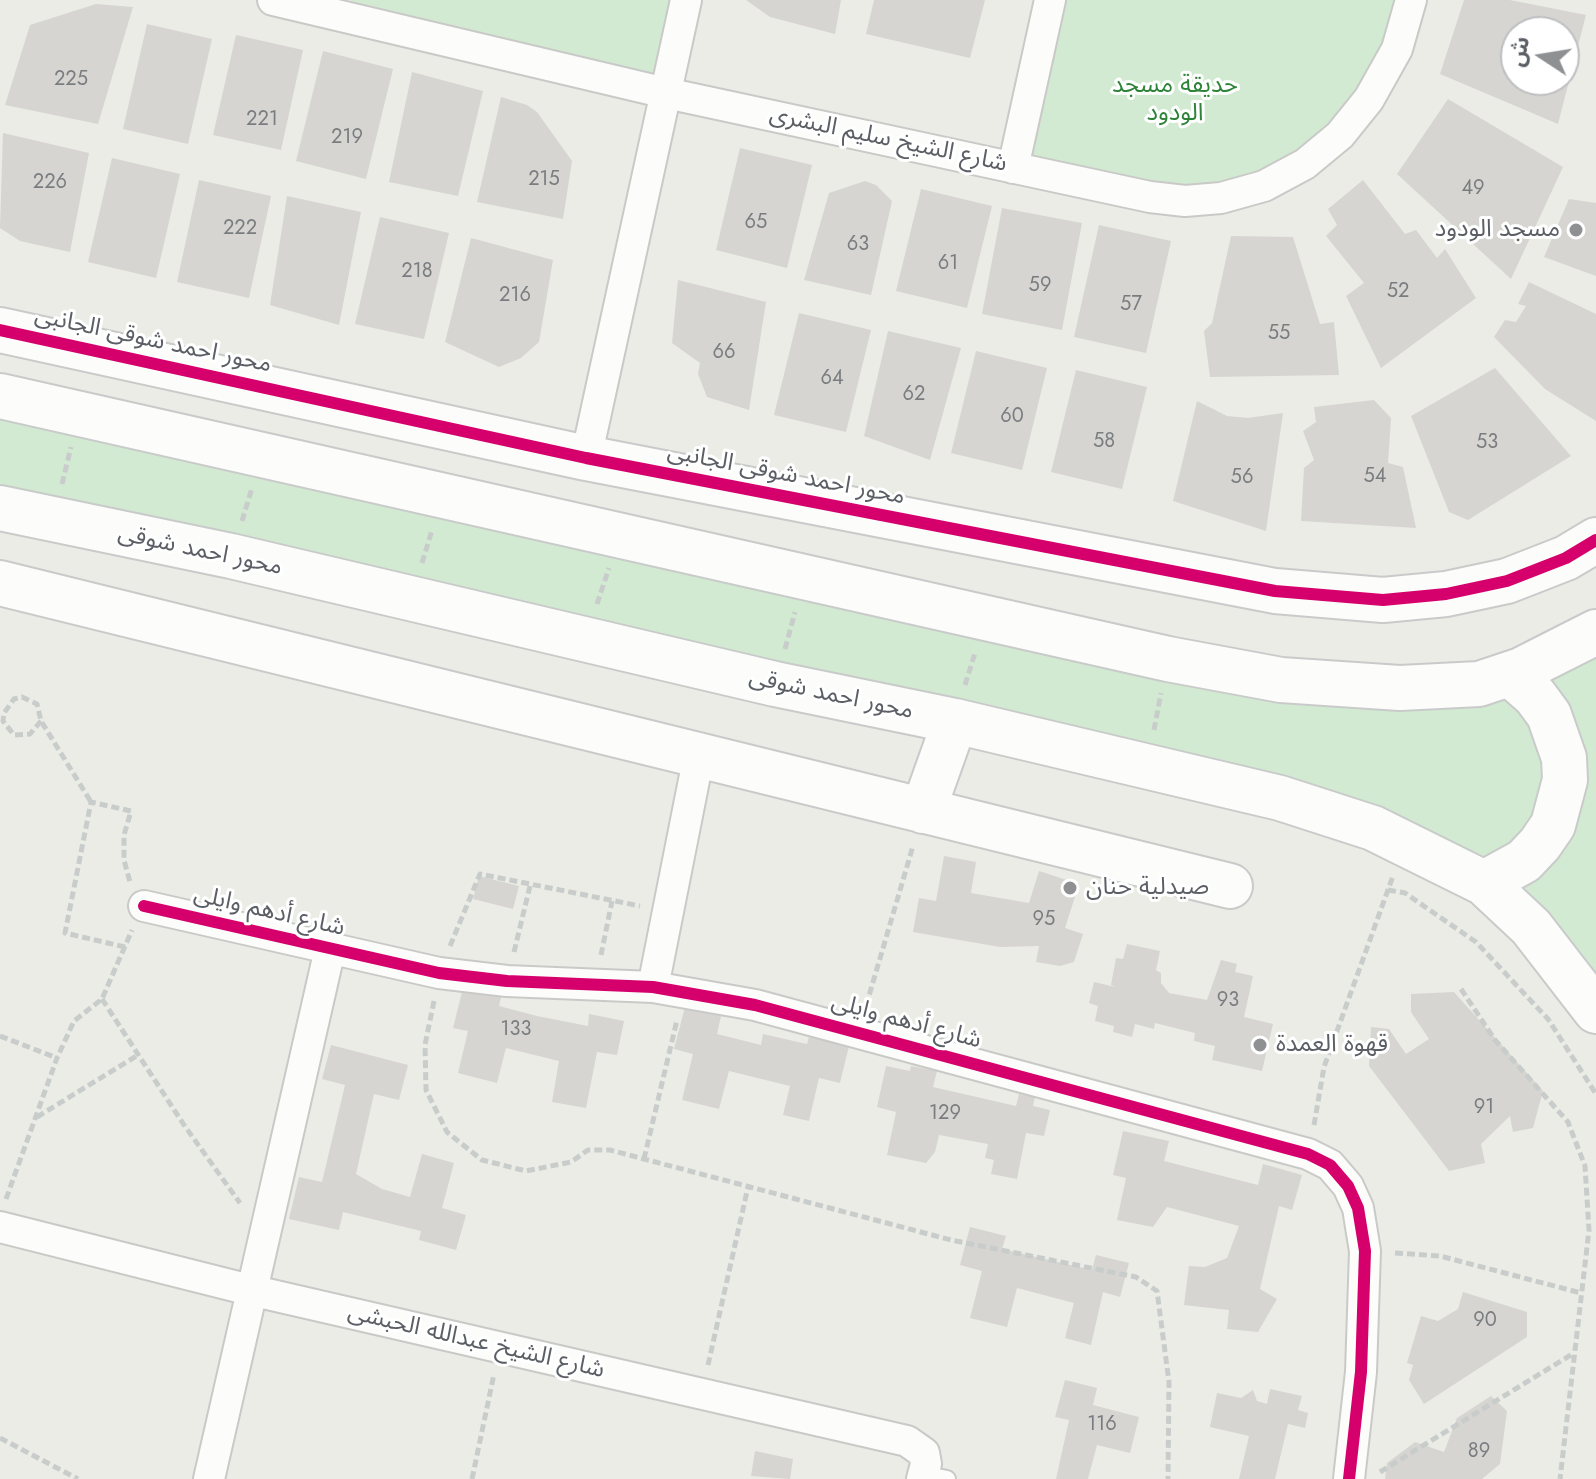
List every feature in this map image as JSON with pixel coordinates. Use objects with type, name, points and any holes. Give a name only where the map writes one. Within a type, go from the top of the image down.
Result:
[{"type":"main road","name":"محور احمد شوقى الجانبى","points":[[0,330],[586,458],[1136,566],[1329,598],[1383,600],[1446,594],[1507,581],[1581,549]]},
{"type":"main road","points":[[0,396],[442,493],[1168,659],[1281,680],[1340,686],[1440,688],[1479,684],[1510,674],[1596,632]]},
{"type":"main road","name":"محور احمد شوقى","points":[[1,512],[231,556],[775,684],[955,721],[1280,798],[1373,828],[1484,883],[1531,927],[1596,1011]]},
{"type":"main road","points":[[0,583],[1230,886]]},
{"type":"main road","points":[[1484,883],[1505,874],[1540,844],[1553,825],[1565,780],[1564,758],[1549,715],[1535,696],[1510,674]]},
{"type":"main road","points":[[923,811],[955,721]]},
{"type":"street","name":"شارع الشيخ سليم البشرى","points":[[273,0],[349,9],[666,93],[1150,197],[1185,201],[1221,198],[1264,186],[1305,164],[1329,145],[1369,99],[1397,49],[1411,0]]},
{"type":"street","points":[[586,458],[686,0]]},
{"type":"street","points":[[1013,168],[1050,0]]},
{"type":"street","points":[[653,987],[699,755]]},
{"type":"street","name":"شارع أدهم وايلى","points":[[144,906],[439,973],[507,981],[653,987],[755,1005],[1308,1154],[1330,1165],[1348,1186],[1358,1208],[1365,1251],[1361,1372],[1349,1479]]},
{"type":"street","name":"شارع أدهم وايلى","points":[[209,1479],[330,949]]},
{"type":"street","name":"شارع الشيخ عبدالله الحبشى","points":[[3,1214],[250,1290],[907,1441],[924,1453],[931,1477]]},
{"type":"path","points":[[53,520],[79,413]]},
{"type":"path","points":[[231,556],[262,454]]},
{"type":"path","points":[[412,599],[442,493]]},
{"type":"path","points":[[586,640],[620,534]]},
{"type":"path","points":[[775,684],[805,576]]},
{"type":"path","points":[[955,721],[985,617]]},
{"type":"path","points":[[1147,767],[1168,659]]},
{"type":"path","points":[[41,721],[30,734],[14,735],[3,721],[2,712],[14,699],[22,697],[37,704],[41,721],[91,802],[65,933],[125,947]]},
{"type":"path","points":[[3,1214],[57,1058],[74,1021],[102,999],[144,906],[131,884],[124,860],[124,835],[131,811],[91,802]]},
{"type":"path","points":[[859,1032],[923,811]]},
{"type":"path","points":[[1308,1154],[1324,1067],[1404,845]]},
{"type":"path","points":[[668,911],[480,874],[439,973],[425,1045],[426,1090],[447,1132],[482,1160],[526,1171],[571,1162],[588,1150],[610,1150],[951,1240],[1136,1277],[1157,1291],[1169,1382],[1168,1479]]},
{"type":"path","points":[[507,981],[530,886]]},
{"type":"path","points":[[1388,890],[1405,893],[1476,942],[1548,1019],[1596,1094]]},
{"type":"path","points":[[596,985],[612,901]]},
{"type":"path","points":[[1461,989],[1495,1040],[1568,1122],[1585,1166],[1589,1230],[1560,1479]]},
{"type":"path","points":[[644,1159],[684,993]]},
{"type":"path","points":[[102,999],[263,1234]]},
{"type":"path","points":[[0,1036],[57,1058]]},
{"type":"path","points":[[36,1118],[138,1055]]},
{"type":"path","points":[[701,1393],[748,1187]]},
{"type":"path","points":[[1365,1251],[1440,1256],[1581,1293]]},
{"type":"path","points":[[472,1479],[500,1347]]},
{"type":"path","points":[[1369,1479],[1574,1353]]},
{"type":"path","points":[[0,1438],[78,1479]]},
{"type":"green space","points":[[351,0],[686,0],[666,93],[347,17]]},
{"type":"green space","name":"حديقة مسجد الودود","points":[[1050,0],[1411,0],[1340,135],[1221,198],[1013,168]]},
{"type":"green space","points":[[0,396],[1400,688],[1596,632],[1596,1011],[1552,953],[1404,845],[0,508]]},
{"type":"building","points":[[746,0],[841,0],[835,34],[770,17]]},
{"type":"building","points":[[874,0],[985,0],[970,58],[866,34]]},
{"type":"building","points":[[1464,0],[1510,0],[1586,15],[1580,38],[1580,16],[1500,16],[1500,96],[1565,96],[1558,124],[1440,74]]},
{"type":"building","points":[[96,4],[133,7],[98,124],[5,105],[30,25]]},
{"type":"building","points":[[147,24],[212,39],[188,144],[123,129]]},
{"type":"building","points":[[236,35],[303,50],[281,150],[213,135]]},
{"type":"building","points":[[323,51],[393,69],[366,179],[296,161]]},
{"type":"building","points":[[412,72],[483,91],[458,196],[389,182]]},
{"type":"building","points":[[501,97],[527,105],[537,112],[572,161],[563,219],[477,202]]},
{"type":"building","points":[[1448,99],[1563,167],[1511,279],[1397,174]]},
{"type":"building","points":[[3,133],[89,153],[70,252],[20,241],[0,228]]},
{"type":"building","points":[[740,148],[812,165],[787,268],[716,250]]},
{"type":"building","points":[[112,158],[180,174],[156,278],[88,262]]},
{"type":"building","points":[[199,180],[271,196],[249,298],[177,282]]},
{"type":"building","points":[[1363,180],[1405,234],[1416,230],[1437,258],[1445,249],[1476,298],[1381,368],[1346,296],[1364,283],[1326,236],[1337,225],[1328,209]]},
{"type":"building","points":[[865,181],[876,185],[892,201],[871,295],[804,280],[829,193]]},
{"type":"building","points":[[921,189],[992,206],[967,308],[896,291]]},
{"type":"building","points":[[287,196],[361,212],[339,325],[270,305]]},
{"type":"building","name":"مسجد الودود","points":[[1569,199],[1596,203],[1596,276],[1544,257]]},
{"type":"building","points":[[1002,208],[1082,223],[1062,330],[982,314]]},
{"type":"building","points":[[380,217],[449,233],[424,339],[355,324]]},
{"type":"building","points":[[1099,225],[1171,241],[1146,353],[1074,337]]},
{"type":"building","points":[[1231,236],[1293,237],[1320,324],[1334,322],[1339,375],[1210,377],[1204,331],[1212,323]]},
{"type":"building","points":[[471,238],[553,260],[539,342],[521,358],[499,367],[445,342]]},
{"type":"building","points":[[678,280],[766,302],[749,410],[707,397],[698,374],[700,363],[672,343]]},
{"type":"building","points":[[1529,282],[1596,314],[1596,421],[1545,389],[1494,337],[1505,320],[1516,322],[1526,306],[1518,304]]},
{"type":"building","points":[[799,313],[871,330],[846,432],[774,415]]},
{"type":"building","points":[[888,331],[961,348],[930,460],[864,436]]},
{"type":"building","points":[[976,351],[1047,368],[1022,470],[951,453]]},
{"type":"building","points":[[1495,368],[1571,456],[1468,520],[1449,512],[1411,416]]},
{"type":"building","points":[[1076,370],[1147,387],[1122,489],[1051,472]]},
{"type":"building","points":[[1374,400],[1391,418],[1388,463],[1403,467],[1416,528],[1301,521],[1304,468],[1314,460],[1303,431],[1316,422],[1314,407]]},
{"type":"building","points":[[1197,401],[1227,416],[1248,418],[1283,413],[1266,531],[1173,501]]},
{"type":"building","points":[[944,856],[976,862],[971,893],[1029,903],[1039,871],[1079,884],[1065,928],[1083,934],[1074,962],[1060,966],[1036,962],[1039,946],[1000,947],[913,932],[919,898],[936,901]]},
{"type":"building","points":[[479,876],[519,886],[513,909],[473,899]]},
{"type":"building","points":[[1127,944],[1160,951],[1156,970],[1161,973],[1161,983],[1169,993],[1207,1000],[1221,960],[1237,964],[1235,972],[1253,976],[1244,1017],[1273,1024],[1262,1071],[1212,1060],[1215,1046],[1194,1041],[1195,1033],[1155,1023],[1154,1029],[1135,1024],[1132,1037],[1113,1032],[1114,1026],[1095,1021],[1098,1006],[1089,1003],[1094,982],[1115,987],[1111,985],[1116,958],[1123,959]]},
{"type":"building","points":[[464,984],[502,993],[499,1006],[537,1016],[588,1026],[589,1014],[624,1021],[617,1055],[597,1052],[586,1108],[552,1102],[559,1061],[506,1048],[497,1083],[458,1073],[468,1031],[453,1028]]},
{"type":"building","points":[[1454,992],[1543,1091],[1533,1128],[1513,1132],[1510,1116],[1481,1144],[1485,1163],[1449,1171],[1369,1066],[1371,1027],[1389,1029],[1406,1054],[1429,1039],[1411,1012],[1411,994]]},
{"type":"building","points":[[685,1007],[721,1016],[717,1034],[761,1045],[763,1034],[807,1044],[810,1033],[850,1042],[840,1083],[819,1078],[809,1121],[783,1115],[790,1086],[729,1071],[719,1109],[682,1100],[693,1054],[674,1049]]},
{"type":"building","points":[[331,1045],[408,1065],[399,1100],[374,1094],[356,1174],[382,1189],[410,1197],[422,1154],[454,1163],[442,1208],[466,1215],[456,1250],[419,1240],[421,1231],[343,1212],[339,1230],[289,1219],[299,1177],[322,1182],[345,1085],[322,1079]]},
{"type":"building","points":[[886,1066],[910,1071],[911,1066],[937,1071],[933,1087],[1016,1106],[1019,1094],[1035,1097],[1033,1106],[1050,1110],[1044,1136],[1026,1133],[1017,1179],[991,1174],[994,1160],[985,1158],[988,1144],[939,1135],[935,1152],[926,1163],[887,1155],[896,1112],[877,1107]]},
{"type":"building","points":[[1123,1131],[1169,1141],[1164,1161],[1258,1185],[1263,1164],[1302,1175],[1292,1210],[1279,1206],[1260,1289],[1277,1299],[1258,1332],[1227,1329],[1229,1310],[1184,1305],[1189,1266],[1205,1267],[1227,1258],[1239,1226],[1167,1207],[1153,1227],[1117,1220],[1126,1178],[1113,1175]]},
{"type":"building","points":[[970,1227],[1006,1236],[1002,1249],[1092,1270],[1096,1255],[1129,1263],[1120,1297],[1103,1292],[1091,1345],[1065,1338],[1074,1303],[1017,1288],[1007,1327],[970,1318],[982,1271],[960,1265]]},
{"type":"building","points":[[1463,1292],[1527,1312],[1527,1337],[1424,1404],[1409,1380],[1413,1365],[1407,1363],[1421,1316],[1438,1321],[1458,1309]]},
{"type":"building","points":[[1065,1380],[1097,1388],[1093,1405],[1139,1417],[1130,1453],[1097,1445],[1088,1479],[1056,1479],[1069,1420],[1055,1417]]},
{"type":"building","points":[[1270,1389],[1302,1396],[1298,1410],[1308,1413],[1305,1428],[1288,1424],[1275,1479],[1239,1479],[1249,1436],[1210,1427],[1217,1393],[1241,1398],[1253,1390],[1257,1401],[1267,1404]]},
{"type":"building","points":[[1491,1396],[1507,1411],[1500,1464],[1482,1479],[1385,1479],[1387,1463],[1415,1442],[1444,1452],[1457,1418]]},
{"type":"building","points":[[755,1451],[793,1459],[790,1479],[751,1476]]},
{"type":"cycle path","points":[[0,330],[586,458],[1275,591],[1383,600],[1446,594],[1507,581],[1566,558],[1596,540]]},
{"type":"cycle path","points":[[144,906],[439,973],[507,981],[653,987],[755,1005],[1308,1154],[1330,1165],[1348,1186],[1358,1208],[1365,1251],[1361,1372],[1349,1479]]},
{"type":"place","name":"مسجد الودود","points":[[1576,230]]},
{"type":"place","name":"صيدلية حنان","points":[[1070,888]]},
{"type":"place","name":"قهوة العمدة","points":[[1260,1045]]}]
